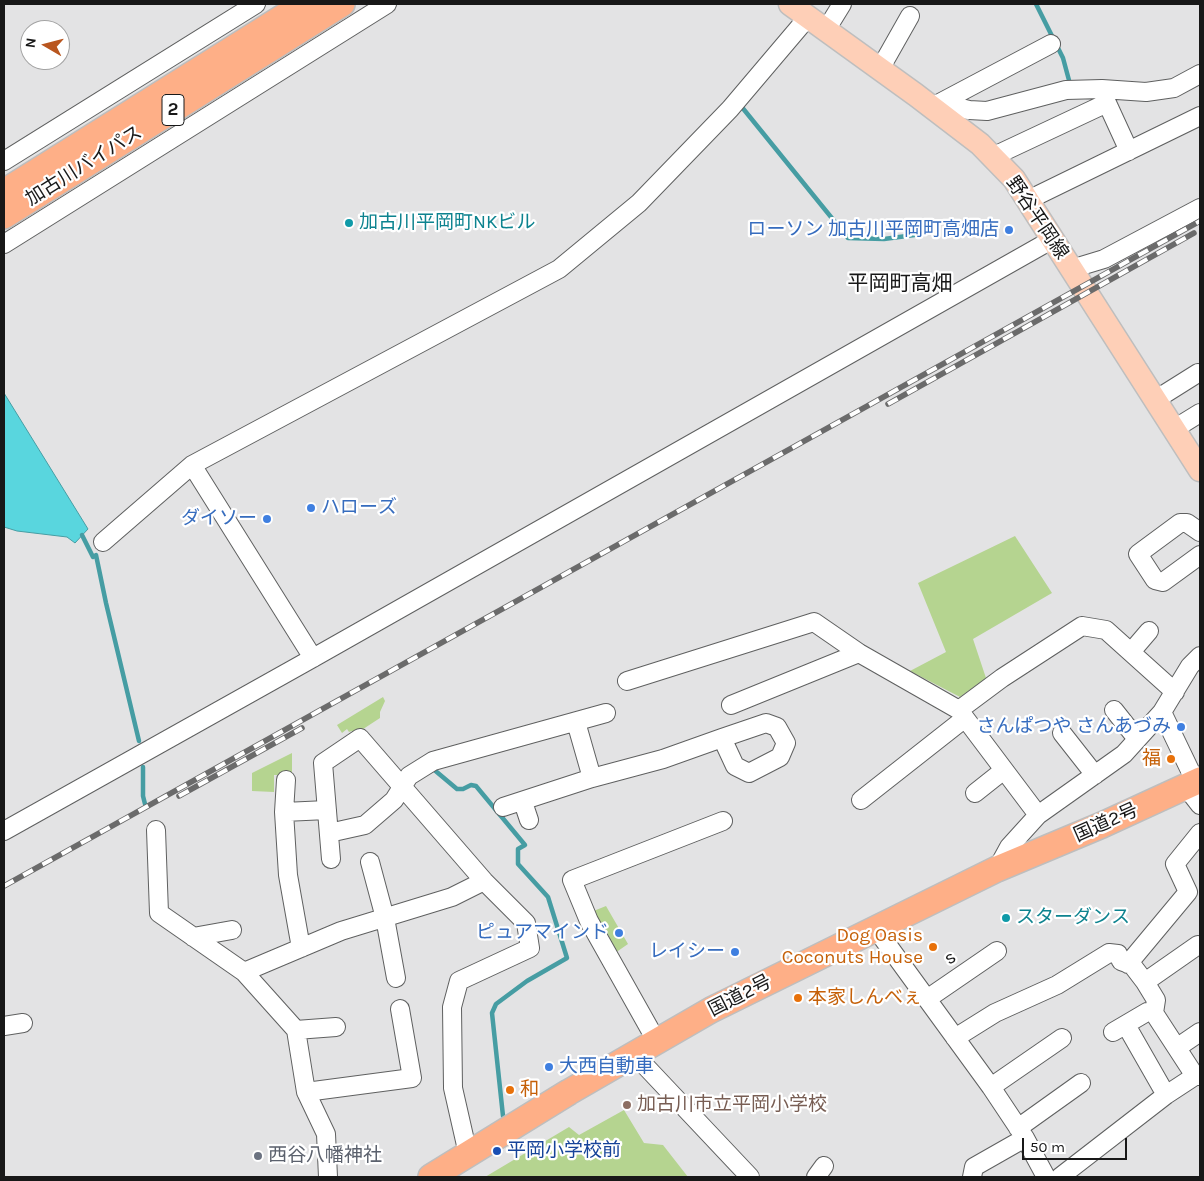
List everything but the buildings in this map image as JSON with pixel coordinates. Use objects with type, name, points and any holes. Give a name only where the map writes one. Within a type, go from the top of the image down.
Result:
[{"type":"highway","name":"加古川バイパス","points":[[4,192],[304,4]]},
{"type":"highway","name":"加古川バイパス","points":[[4,216],[342,4]]},
{"type":"highway","name":"国道2号","points":[[431,1177],[634,1054],[711,1010],[997,869],[1196,789]]},
{"type":"main road","name":"野谷平岡線","points":[[790,4],[980,144],[1014,179],[1200,470]]},
{"type":"street","points":[[4,161],[256,4]]},
{"type":"street","points":[[4,244],[387,4]]},
{"type":"street","points":[[826,30],[842,4]]},
{"type":"street","points":[[880,69],[910,16]]},
{"type":"street","points":[[104,542],[192,465],[560,269],[639,203],[730,108],[808,17]]},
{"type":"street","points":[[932,108],[982,72],[1041,45]]},
{"type":"street","points":[[932,108],[952,106],[969,110],[987,111],[1066,90],[1102,89],[1146,92],[1174,88],[1200,74]]},
{"type":"street","points":[[992,157],[1107,103],[1128,151]]},
{"type":"street","points":[[1028,200],[1200,116]]},
{"type":"street","points":[[1072,269],[1104,260],[1200,208]]},
{"type":"street","points":[[4,831],[1053,239]]},
{"type":"street","points":[[1155,400],[1198,373]]},
{"type":"street","points":[[1174,429],[1200,413]]},
{"type":"street","points":[[192,465],[313,658]]},
{"type":"street","points":[[1200,532],[1187,523],[1180,523],[1155,533],[1138,554],[1155,580],[1163,582],[1200,555]]},
{"type":"street","points":[[628,681],[814,622],[859,653],[962,714],[1038,815]]},
{"type":"street","points":[[861,800],[1002,678],[1082,626],[1106,630],[1175,692]]},
{"type":"street","points":[[1131,652],[1149,631]]},
{"type":"street","points":[[731,705],[752,691],[859,653]]},
{"type":"street","points":[[997,869],[1009,847],[1038,815],[1124,754],[1162,712],[1190,666],[1200,656]]},
{"type":"street","points":[[1114,710],[1137,739]]},
{"type":"street","points":[[1162,712],[1196,789]]},
{"type":"street","points":[[329,833],[365,824],[394,800],[409,776],[433,761],[606,713]]},
{"type":"street","points":[[576,722],[592,778]]},
{"type":"street","points":[[1062,733],[1095,775]]},
{"type":"street","points":[[331,859],[323,762],[360,738],[484,881],[526,923],[530,948],[460,981],[452,1007],[453,1088],[468,1154]]},
{"type":"street","points":[[502,807],[523,802],[592,778],[663,759],[722,738]]},
{"type":"street","points":[[975,793],[1004,770]]},
{"type":"street","points":[[286,780],[284,812],[288,875],[301,948]]},
{"type":"street","points":[[523,802],[528,820]]},
{"type":"street","points":[[284,812],[327,810]]},
{"type":"street","points":[[657,1042],[589,921],[572,880],[701,838],[723,821]]},
{"type":"street","points":[[156,830],[159,914],[244,972],[296,1030],[306,1092],[326,1134],[328,1177]]},
{"type":"street","points":[[1128,964],[1188,892],[1174,864],[1200,833]]},
{"type":"street","points":[[370,862],[385,918],[396,978]]},
{"type":"street","points":[[244,972],[341,931],[452,897],[484,881]]},
{"type":"street","points":[[876,929],[991,1087],[1022,1133],[1046,1177]]},
{"type":"street","points":[[193,937],[232,930]]},
{"type":"street","points":[[1145,982],[1198,945]]},
{"type":"street","name":"s","points":[[927,999],[997,951]]},
{"type":"street","points":[[955,1038],[995,1013],[1057,984],[1109,953],[1118,954],[1121,961],[1132,965],[1145,982],[1156,1000],[1154,1013],[1198,1076],[1166,1095],[1060,1177]]},
{"type":"street","points":[[306,1092],[412,1078],[395,1030],[400,1009]]},
{"type":"street","points":[[1154,1013],[1147,1012],[1120,1029],[1166,1095]]},
{"type":"street","points":[[4,1026],[23,1023]]},
{"type":"street","points":[[296,1030],[336,1027]]},
{"type":"street","points":[[1178,1047],[1200,1032]]},
{"type":"street","points":[[991,1087],[1062,1038]]},
{"type":"street","points":[[634,1054],[750,1177]]},
{"type":"street","points":[[972,1177],[974,1167],[1022,1133],[1081,1083]]},
{"type":"green space","points":[[1015,536],[1052,593],[973,639],[986,678],[960,697],[910,671],[946,652],[918,583]]},
{"type":"green space","points":[[383,697],[385,701],[380,712],[380,718],[354,735],[352,731],[349,732],[347,729],[342,733],[337,725]]},
{"type":"green space","points":[[292,753],[292,775],[274,775],[274,792],[252,791],[252,773]]},
{"type":"green space","points":[[606,906],[628,944],[615,953],[605,941],[610,938],[603,925],[598,927],[591,912]]},
{"type":"green space","points":[[624,1110],[644,1143],[663,1145],[688,1177],[485,1177],[569,1127],[579,1135]]},
{"type":"water","points":[[4,393],[88,529],[75,543],[67,537],[17,531],[4,527]]},
{"type":"waterway","points":[[1036,4],[1063,58],[1070,84]]},
{"type":"waterway","points":[[741,106],[848,238],[884,239],[922,234]]},
{"type":"waterway","points":[[82,535],[93,557],[96,555],[139,741]]},
{"type":"waterway","points":[[143,767],[143,796],[145,804]]},
{"type":"waterway","points":[[432,768],[457,789],[463,789],[471,785],[476,786],[525,845],[518,849],[518,864],[548,897],[567,958],[527,981],[496,1004],[492,1013],[503,1116]]},
{"type":"railway","points":[[4,886],[1200,221]]},
{"type":"railway","points":[[888,404],[1194,233]]},
{"type":"railway","points":[[179,796],[302,728]]},
{"type":"place","name":"加古川平岡町NKビル","points":[[349,223]]},
{"type":"place","name":"ローソン 加古川平岡町高畑店","points":[[1009,230]]},
{"type":"place","name":"ハローズ","points":[[311,508]]},
{"type":"place","name":"ダイソー","points":[[267,519]]},
{"type":"place","name":"さんぱつや さんあづみ","points":[[1181,727]]},
{"type":"place","name":"福","points":[[1171,759]]},
{"type":"place","name":"スターダンス","points":[[1006,918]]},
{"type":"place","name":"ピュアマインド","points":[[619,933]]},
{"type":"place","name":"Dog Oasis Coconuts House","points":[[933,947]]},
{"type":"place","name":"レイシー","points":[[735,952]]},
{"type":"place","name":"本家しんべぇ","points":[[798,998]]},
{"type":"place","name":"大西自動車","points":[[549,1067]]},
{"type":"place","name":"和","points":[[510,1090]]},
{"type":"place","name":"加古川市立平岡小学校","points":[[627,1105]]},
{"type":"place","name":"平岡小学校前","points":[[497,1151]]},
{"type":"place","name":"西谷八幡神社","points":[[258,1156]]},
{"type":"district","name":"平岡町高畑","points":[[900,284]]}]
